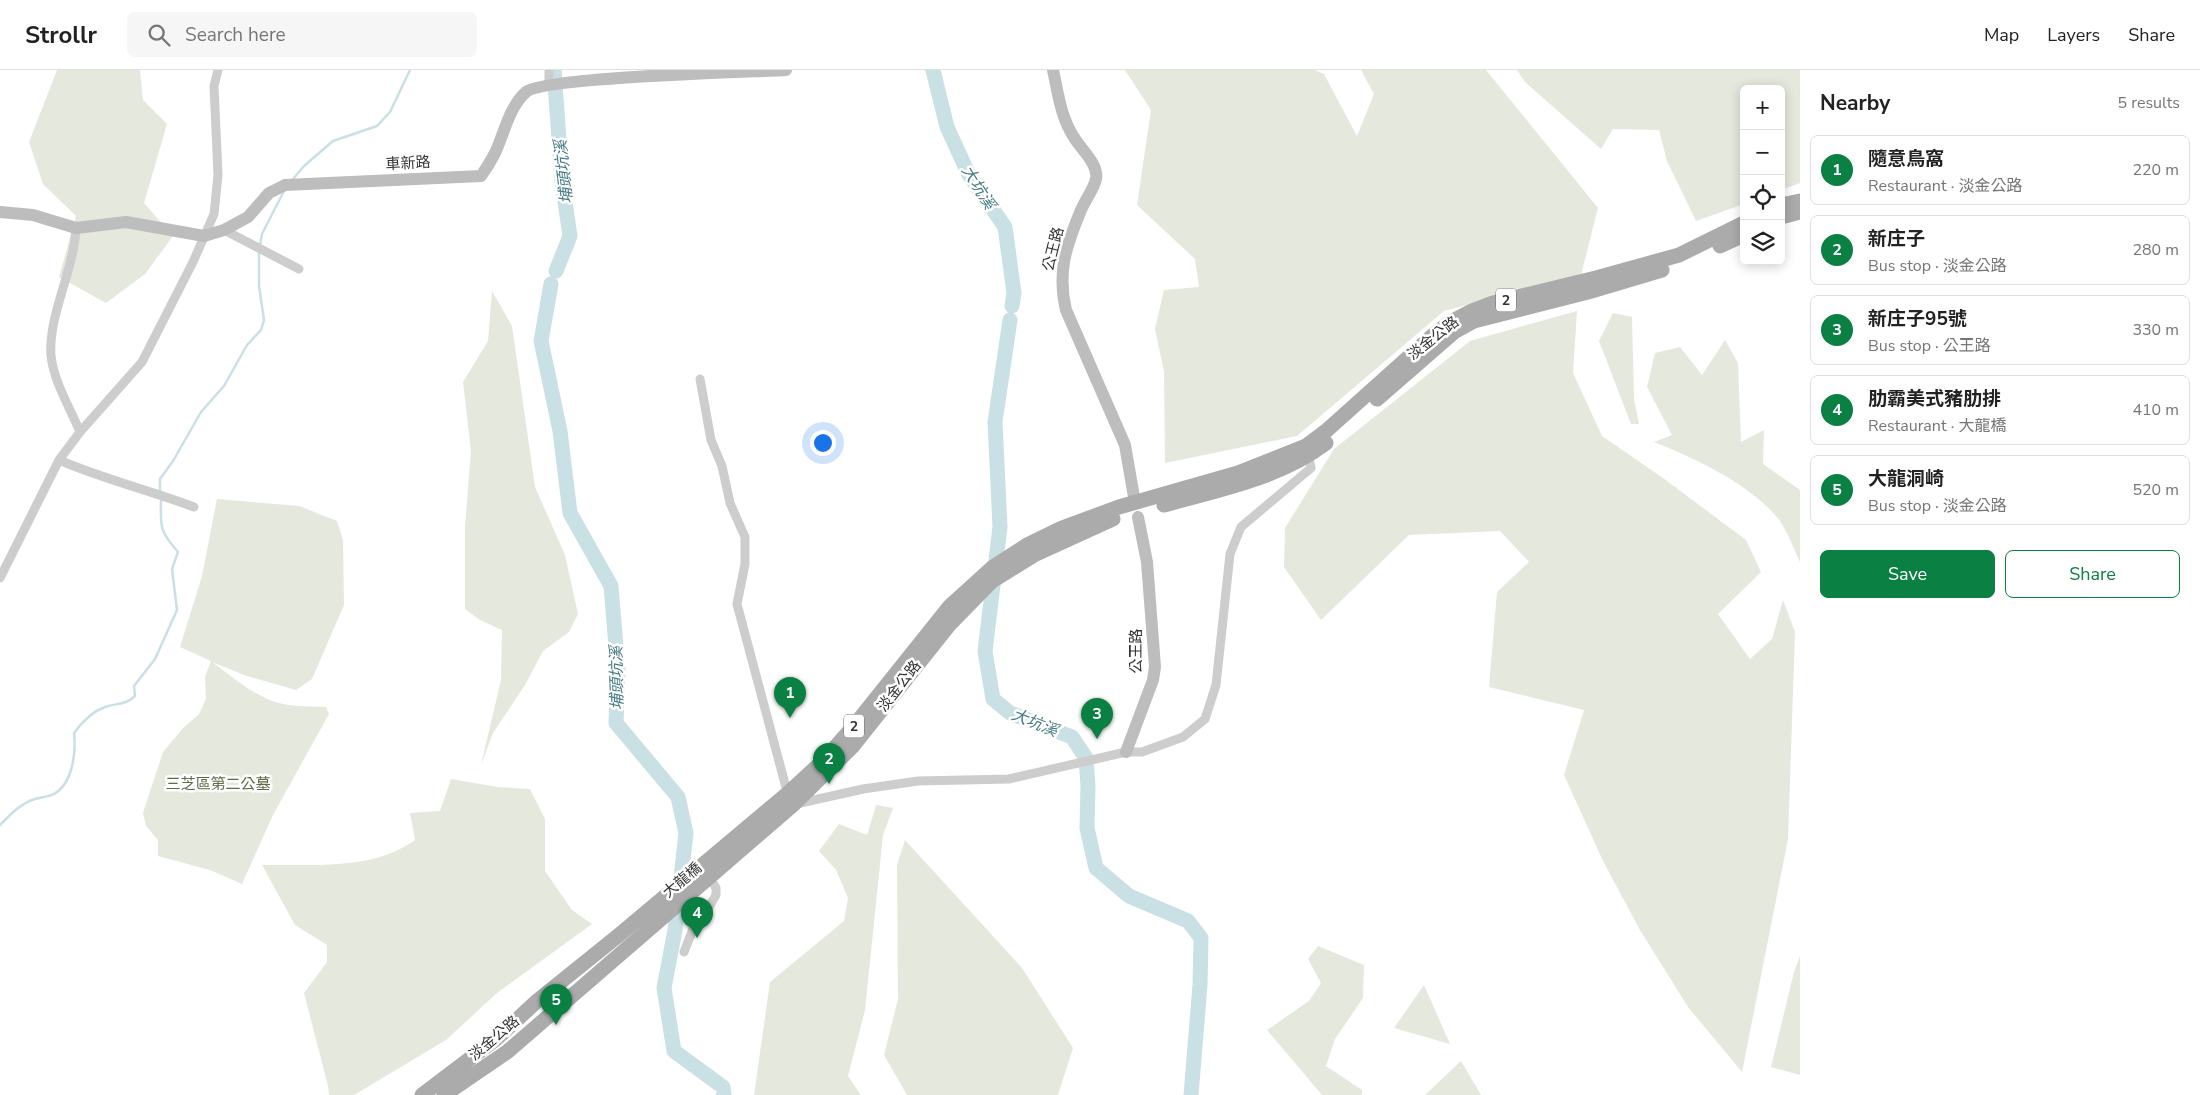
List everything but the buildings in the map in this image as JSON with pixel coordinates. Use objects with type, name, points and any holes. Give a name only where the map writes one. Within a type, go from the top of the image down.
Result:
[{"type":"main road","points":[[1785,204],[1800,201]]},
{"type":"main road","points":[[1785,216],[1800,212]]},
{"type":"main road","name":"淡金公路","points":[[1307,451],[1326,431],[1430,337],[1466,313],[1493,303],[1680,255],[1740,225]]},
{"type":"main road","name":"淡金公路","points":[[705,880],[791,799],[844,738],[937,620],[1011,561],[1062,528],[1120,512],[1307,451],[1332,438],[1454,332],[1474,321],[1588,292],[1680,265],[1740,237]]},
{"type":"main road","name":"淡金公路","points":[[708,859],[791,799]]},
{"type":"main road","name":"大龍橋","points":[[657,902],[708,859]]},
{"type":"main road","name":"大龍橋","points":[[654,923],[705,880]]},
{"type":"main road","name":"淡金公路","points":[[422,1095],[496,1038],[536,1001],[657,902]]},
{"type":"main road","name":"淡金公路","points":[[444,1095],[507,1052],[654,923]]},
{"type":"street","points":[[0,578],[59,460],[80,432],[142,362],[214,214],[217,194],[214,86],[218,70]]},
{"type":"street","points":[[550,70],[550,85]]},
{"type":"street","name":"車新路","points":[[0,212],[33,215],[76,228],[126,222],[204,236],[224,230],[248,217],[269,193],[290,184],[481,176],[494,155],[516,105],[526,92],[534,88],[588,81],[786,70]]},
{"type":"street","name":"公王路","points":[[1053,70],[1062,113],[1073,137],[1096,169],[1096,179],[1081,210],[1063,264],[1061,289],[1066,310],[1125,445],[1142,505],[1155,667],[1153,680],[1126,752]]},
{"type":"street","points":[[76,228],[75,246],[51,336],[51,355],[54,370],[80,432]]},
{"type":"street","points":[[224,230],[299,269]]},
{"type":"street","points":[[700,379],[711,440],[722,466],[730,503],[744,537],[745,564],[736,604],[791,799],[918,781],[1009,778],[1126,752],[1142,752],[1183,738],[1205,719],[1216,685],[1230,554],[1242,527],[1311,468],[1307,451]]},
{"type":"street","points":[[59,460],[91,474],[166,496],[194,507]]},
{"type":"street","points":[[684,952],[693,929],[701,921],[716,895],[716,888],[705,880]]},
{"type":"green space","points":[[57,70],[140,70],[143,100],[167,124],[144,203],[173,236],[145,274],[106,303],[59,277],[76,216],[43,184],[29,142]]},
{"type":"green space","points":[[1125,70],[1315,70],[1324,74],[1357,136],[1374,94],[1361,70],[1486,70],[1598,208],[1581,275],[1444,311],[1297,436],[1165,463],[1164,372],[1155,329],[1164,290],[1199,287],[1195,259],[1137,205],[1151,110]]},
{"type":"green space","points":[[1517,70],[1800,70],[1800,183],[1785,189],[1785,85],[1740,85],[1740,205],[1696,221],[1667,161],[1659,130],[1613,129],[1601,149],[1525,82]]},
{"type":"green space","points":[[492,291],[512,326],[535,487],[565,555],[578,614],[569,632],[543,651],[525,685],[493,733],[481,765],[501,680],[502,630],[480,620],[465,609],[465,527],[471,451],[463,382],[488,341]]},
{"type":"green space","points":[[1577,311],[1573,373],[1602,436],[1663,478],[1746,540],[1761,572],[1718,614],[1750,659],[1772,639],[1783,600],[1795,632],[1788,839],[1742,1072],[1688,1007],[1640,930],[1603,861],[1564,775],[1584,710],[1489,687],[1497,592],[1529,562],[1500,531],[1409,535],[1321,620],[1284,567],[1285,528],[1334,449],[1470,341]]},
{"type":"green space","points":[[1613,313],[1632,317],[1634,399],[1639,424],[1631,424],[1599,341]]},
{"type":"green space","points":[[1725,340],[1738,363],[1741,442],[1764,430],[1763,464],[1800,490],[1800,562],[1780,521],[1755,496],[1704,464],[1654,442],[1672,435],[1647,387],[1655,353],[1680,347],[1702,375]]},
{"type":"green space","name":"三芝區第二公墓","points":[[217,499],[299,506],[337,521],[343,540],[344,605],[312,679],[296,690],[244,675],[212,662],[246,687],[273,701],[288,705],[326,707],[329,714],[273,815],[242,884],[210,870],[158,856],[158,840],[146,826],[143,813],[163,752],[183,728],[199,714],[206,699],[205,677],[211,661],[180,647],[202,576]]},
{"type":"green space","points":[[451,779],[498,787],[530,789],[545,819],[545,871],[572,910],[592,924],[497,993],[446,1040],[354,1095],[329,1095],[304,993],[327,962],[327,945],[295,925],[262,865],[342,864],[380,857],[398,850],[415,840],[410,813],[440,811]]},
{"type":"green space","points":[[876,805],[893,808],[883,835],[865,1010],[848,1076],[861,1095],[754,1095],[770,982],[844,921],[848,898],[836,870],[819,851],[839,824],[867,835]]},
{"type":"green space","points":[[905,840],[1022,968],[1073,1048],[1058,1095],[907,1095],[884,1055],[898,999],[897,865]]},
{"type":"green space","points":[[1318,946],[1364,965],[1363,998],[1335,1039],[1326,1066],[1362,1090],[1362,1095],[1322,1095],[1267,1030],[1309,1001],[1321,983],[1308,959]]},
{"type":"green space","points":[[1800,956],[1800,1075],[1771,1067],[1794,972]]},
{"type":"green space","points":[[1424,985],[1450,1044],[1394,1028]]},
{"type":"green space","points":[[1461,1061],[1481,1095],[1425,1095]]},
{"type":"waterway","points":[[293,179],[304,166],[333,141],[377,126],[390,112],[410,70]]},
{"type":"waterway","name":"埔頭坑溪","points":[[554,70],[562,181],[570,236],[556,271]]},
{"type":"waterway","name":"大坑溪","points":[[933,70],[947,127],[969,175],[1005,227],[1014,293],[1012,306]]},
{"type":"waterway","points":[[260,245],[262,234],[284,191]]},
{"type":"waterway","points":[[160,492],[160,479],[173,461],[201,412],[224,386],[247,345],[261,330],[264,320],[259,286],[259,251]]},
{"type":"waterway","name":"埔頭坑溪","points":[[551,284],[541,341],[560,431],[570,513],[611,586],[618,671],[616,723],[678,797],[686,833],[675,930],[664,988],[674,1051],[723,1087],[724,1095]]},
{"type":"waterway","name":"大坑溪","points":[[1010,320],[995,422],[1000,527],[985,651],[993,699],[1010,713],[1072,737],[1086,758],[1088,786],[1087,828],[1096,868],[1129,896],[1188,921],[1201,938],[1200,985],[1191,1095]]},
{"type":"waterway","points":[[0,825],[25,803],[52,795],[60,789],[65,783],[72,767],[74,733],[95,712],[132,699],[135,696],[134,686],[155,659],[177,610],[172,569],[178,552],[167,538],[162,527],[161,498]]},
{"type":"place","name":"隨意鳥窩","points":[[790,718]]},
{"type":"place","name":"新庄子95號","points":[[1097,739]]},
{"type":"place","name":"新庄子","points":[[829,784]]},
{"type":"place","name":"肋霸美式豬肋排","points":[[697,938]]},
{"type":"place","name":"大龍洞崎","points":[[556,1025]]}]
